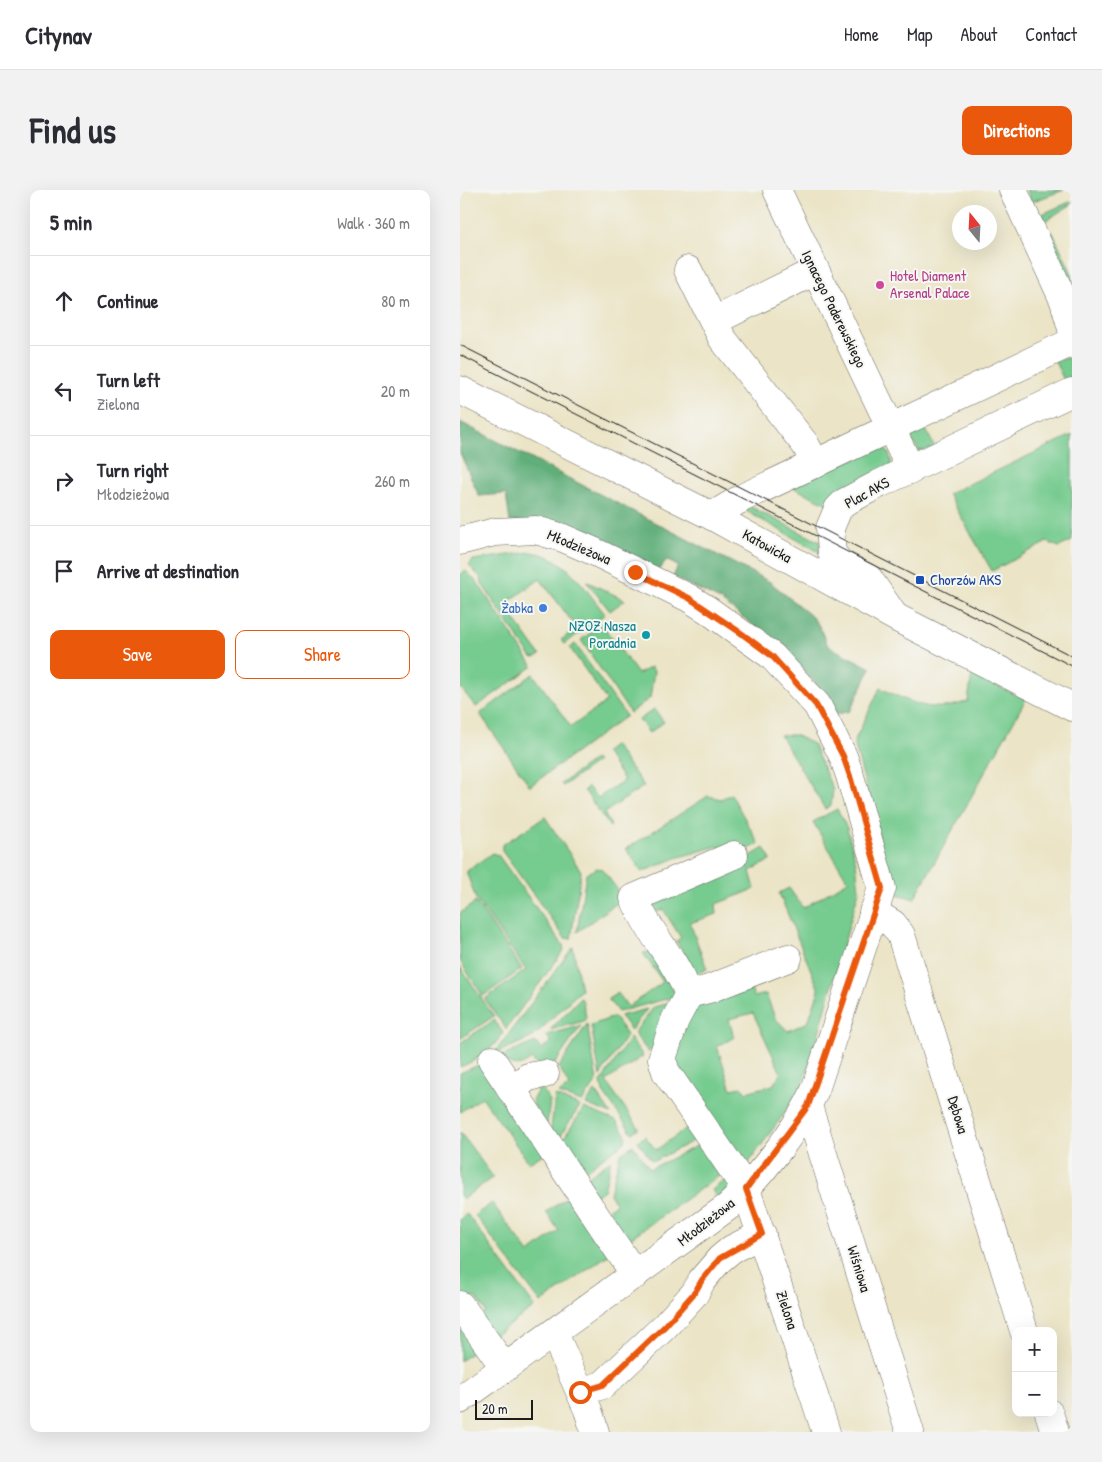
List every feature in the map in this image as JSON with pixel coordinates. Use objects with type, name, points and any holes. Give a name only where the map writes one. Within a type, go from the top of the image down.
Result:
[{"type":"street","name":"Ignacego Paderewskiego","points":[[777,190],[891,429]]},
{"type":"street","points":[[1013,190],[1067,307],[1072,329]]},
{"type":"street","points":[[688,270],[722,338],[805,444],[816,464]]},
{"type":"street","points":[[714,321],[803,277]]},
{"type":"street","points":[[712,516],[742,498],[1072,342]]},
{"type":"street","name":"Katowicka","points":[[460,390],[712,516],[895,617],[1072,707]]},
{"type":"street","name":"Plac AKS","points":[[895,617],[868,578],[840,563],[832,553],[829,532],[838,509],[845,502],[1072,392]]},
{"type":"street","points":[[891,429],[911,470]]},
{"type":"street","name":"Młodzieżowa","points":[[460,541],[481,535],[518,530],[536,530],[563,538],[689,598],[772,656],[816,705],[843,756],[882,888],[808,1106],[746,1189],[729,1206],[460,1400]]},
{"type":"street","points":[[734,855],[634,898],[644,921],[680,970],[688,994],[709,989],[788,958]]},
{"type":"street","name":"Dębowa","points":[[873,912],[893,924],[904,944],[1023,1327]]},
{"type":"street","name":"Zielona","points":[[688,994],[675,1020],[662,1060],[666,1072],[746,1189],[826,1432]]},
{"type":"street","points":[[492,1060],[635,1275]]},
{"type":"street","points":[[512,1090],[528,1077],[546,1074]]},
{"type":"street","name":"Wiśniowa","points":[[808,1106],[910,1432]]},
{"type":"street","points":[[580,1392],[603,1385],[665,1326],[695,1292],[720,1258],[762,1234]]},
{"type":"street","points":[[460,1306],[505,1368]]},
{"type":"street","points":[[554,1333],[595,1432]]},
{"type":"street","points":[[1050,1417],[1055,1432]]},
{"type":"green space","points":[[1027,190],[1064,190],[1031,202]]},
{"type":"green space","points":[[1072,201],[1072,204],[1043,222],[1040,215]]},
{"type":"green space","points":[[1052,231],[1072,274],[1072,284],[1048,232]]},
{"type":"green space","points":[[1068,358],[1072,361],[1072,383],[1067,386],[1054,360]]},
{"type":"green space","points":[[460,422],[770,582],[810,615],[818,624],[828,646],[871,668],[850,711],[834,715],[827,696],[777,643],[720,600],[673,577],[678,566],[666,560],[660,570],[592,535],[553,522],[510,522],[506,494],[479,496],[460,453]]},
{"type":"green space","points":[[923,423],[935,448],[919,451],[910,437],[912,431]]},
{"type":"green space","points":[[1072,435],[1072,541],[1059,547],[1047,542],[992,571],[948,494]]},
{"type":"green space","points":[[880,447],[889,454],[891,465],[830,505],[790,486]]},
{"type":"green space","points":[[749,506],[820,542],[819,552],[746,511]]},
{"type":"green space","points":[[531,552],[544,555],[565,567],[582,584],[605,614],[564,644],[561,640],[577,628],[540,579],[504,605],[540,655],[535,658],[531,657],[482,584],[481,578],[469,566],[473,560]]},
{"type":"green space","points":[[466,571],[477,582],[532,665],[532,667],[476,707],[460,687],[460,574]]},
{"type":"green space","points":[[586,581],[625,600],[610,611]]},
{"type":"green space","points":[[609,619],[612,623],[606,630],[638,674],[651,667],[654,671],[650,698],[630,713],[581,640]]},
{"type":"green space","points":[[575,644],[626,716],[530,786],[480,714],[533,674],[571,727],[607,701],[570,648]]},
{"type":"green space","points":[[972,675],[1026,699],[914,899],[890,892],[881,843],[854,742],[880,688],[922,705],[943,707],[968,701]]},
{"type":"green space","points":[[654,709],[664,722],[649,733],[639,720]]},
{"type":"green space","points":[[780,735],[795,735],[813,744],[833,790],[831,805],[825,809]]},
{"type":"green space","points":[[614,745],[644,786],[604,813],[610,827],[584,790],[588,787],[598,798],[624,780],[605,752]]},
{"type":"green space","points":[[595,759],[597,762],[563,786],[561,784]]},
{"type":"green space","points":[[731,794],[759,844],[742,852],[723,855],[718,846],[676,858],[642,872],[626,849],[708,796],[721,799]]},
{"type":"green space","points":[[837,809],[847,828],[856,863],[859,890],[816,1043],[800,1091],[748,1164],[738,1167],[674,1062],[688,1011],[748,980],[754,997],[766,994],[775,1018],[788,1031],[808,1022],[819,990],[779,893],[789,888],[803,908],[848,881],[813,822]],"holes":[[[753,1013],[781,1073],[773,1085],[746,1092],[742,1087],[731,1089],[717,1046],[734,1038],[729,1019]]]},
{"type":"green space","points":[[545,817],[581,871],[571,939],[565,938],[502,851],[502,845]]},
{"type":"green space","points":[[764,848],[771,860],[750,871],[755,889],[716,904],[717,914],[690,923],[707,969],[694,975],[686,956],[676,941],[681,938],[663,909],[651,915],[656,898],[669,890],[751,856]]},
{"type":"green space","points":[[492,853],[498,855],[563,945],[564,950],[506,1029],[485,999],[526,970],[476,899],[467,874],[467,871]]},
{"type":"green space","points":[[597,868],[602,869],[624,898],[577,932],[586,874]]},
{"type":"green space","points":[[476,902],[522,969],[483,996],[460,961],[460,913]]},
{"type":"green space","points":[[573,947],[581,990],[533,1037],[497,1053],[496,1051]]},
{"type":"green space","points":[[651,951],[677,996],[618,1012],[608,999],[618,993],[628,1007],[663,982],[643,953]]},
{"type":"green space","points":[[460,967],[494,1016],[460,1039]]},
{"type":"green space","points":[[580,998],[582,999],[586,1017],[584,1021],[550,1030]]},
{"type":"green space","points":[[675,1001],[658,1045],[648,1052],[634,1033],[654,1007]]},
{"type":"green space","points":[[647,1009],[631,1030],[620,1016]]},
{"type":"green space","points":[[614,1017],[627,1035],[600,1076],[591,1025]]},
{"type":"green space","points":[[494,1020],[503,1033],[499,1039],[484,1054],[460,1067],[460,1043]]},
{"type":"green space","points":[[587,1024],[597,1081],[582,1102],[559,1094],[569,1086],[559,1067]]},
{"type":"green space","points":[[581,1026],[552,1068],[539,1069],[532,1059],[515,1066],[498,1058],[535,1042],[541,1049],[551,1042],[546,1035]]},
{"type":"green space","points":[[630,1038],[643,1056],[606,1081],[639,1128],[632,1133],[603,1092],[601,1082]]},
{"type":"green space","points":[[486,1062],[545,1153],[529,1163],[482,1097],[460,1112],[460,1073]]},
{"type":"green space","points":[[540,1086],[550,1101],[546,1132],[532,1101]]},
{"type":"green space","points":[[596,1092],[611,1114],[586,1104]]},
{"type":"green space","points":[[555,1096],[580,1106],[555,1144],[550,1137]]},
{"type":"green space","points":[[584,1108],[616,1121],[626,1135],[625,1142],[576,1177],[557,1148]]},
{"type":"green space","points":[[691,1125],[695,1140],[656,1160],[651,1160],[638,1141],[645,1136],[656,1150]]},
{"type":"green space","points":[[460,1132],[493,1177],[463,1199],[460,1195]]},
{"type":"green space","points":[[703,1143],[723,1173],[622,1244],[603,1213],[616,1204],[610,1194],[620,1154],[633,1145],[650,1169]]},
{"type":"green space","points":[[611,1160],[604,1190],[591,1199],[580,1182]]},
{"type":"green space","points":[[730,1176],[732,1186],[718,1198],[712,1190]]},
{"type":"green space","points":[[572,1194],[612,1252],[541,1303],[475,1215],[492,1203],[529,1253],[559,1231],[546,1212]]},
{"type":"green space","points":[[467,1214],[535,1307],[491,1338],[481,1316],[486,1312],[475,1297],[470,1301],[460,1295],[460,1219]]},
{"type":"green space","points":[[460,1316],[481,1345],[460,1361]]},
{"type":"tram line","points":[[460,345],[1072,656]]},
{"type":"tram line","points":[[460,355],[1072,666]]},
{"type":"place","name":"Hotel Diament Arsenal Palace","points":[[880,285]]},
{"type":"place","name":"Chorzów AKS","points":[[920,580]]},
{"type":"place","name":"Żabka","points":[[543,608]]},
{"type":"place","name":"NZOZ Nasza Poradnia","points":[[646,635]]},
{"type":"route","points":[[580,1392],[603,1385],[665,1326],[695,1292],[710,1268],[720,1258],[732,1249],[762,1234],[746,1189],[760,1173],[808,1106],[815,1090],[864,936],[882,888],[843,756],[816,705],[772,656],[741,633],[689,598],[635,572]]}]
